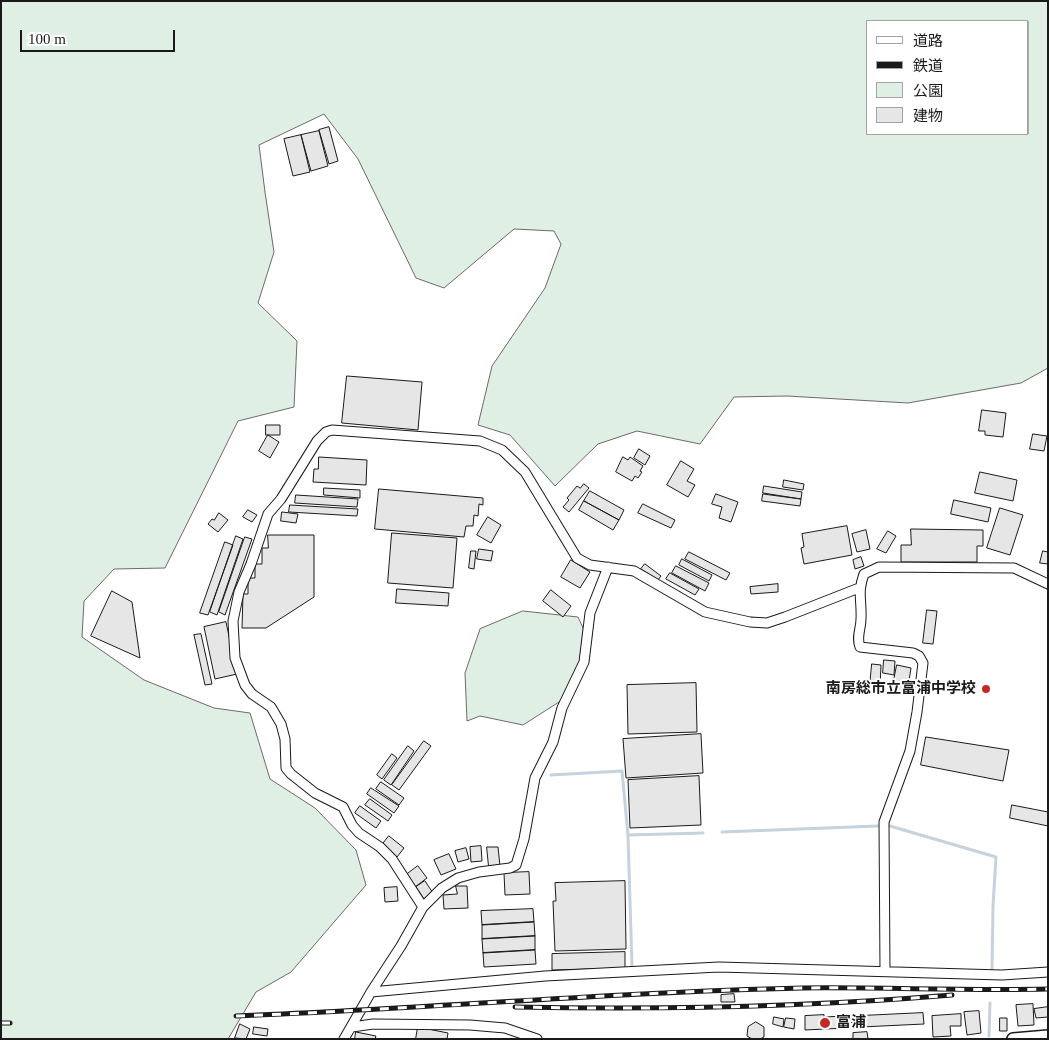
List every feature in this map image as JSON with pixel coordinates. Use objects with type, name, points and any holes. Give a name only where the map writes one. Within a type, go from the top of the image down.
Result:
[{"type":"street","points":[[423,907],[392,859],[380,847],[359,833],[352,825],[343,807],[315,793],[286,768],[285,739],[281,724],[271,707],[252,694],[245,685],[235,658],[233,621],[239,592],[268,514],[282,499],[317,441],[326,432],[332,430],[480,441],[502,450],[525,472],[577,558],[590,565],[634,571],[705,612],[750,622],[766,623],[859,588]]},
{"type":"street","points":[[344,1039],[371,992],[402,946],[423,907],[442,888],[458,878],[479,872],[510,868],[516,864],[524,839],[535,778],[553,742],[562,708],[584,662],[590,613],[608,567]]},
{"type":"street","points":[[885,971],[884,822],[910,751],[923,663],[919,656],[913,653],[860,647],[857,640],[861,619],[859,588],[864,574],[879,567],[1014,568],[1048,584]]},
{"type":"street","points":[[371,992],[545,976],[719,967],[1002,974],[1048,972]]},
{"type":"street","points":[[352,1026],[373,1024],[470,1025],[505,1028],[537,1039]]},
{"type":"street","points":[[1013,1039],[1048,1036]]},
{"type":"green space","points":[[1,1],[1048,1],[1048,368],[1021,383],[908,403],[787,396],[734,397],[700,444],[637,431],[598,444],[555,486],[510,435],[478,425],[492,366],[545,288],[561,244],[554,231],[514,229],[444,288],[416,278],[358,159],[324,114],[259,145],[274,252],[258,303],[297,341],[294,407],[238,421],[165,568],[114,569],[84,601],[82,637],[144,680],[214,708],[250,713],[270,779],[315,808],[356,850],[366,885],[291,972],[256,992],[228,1039],[1,1039]]},
{"type":"green space","points":[[523,611],[578,617],[590,643],[570,695],[523,725],[480,716],[467,721],[465,673],[480,629]]},
{"type":"building","points":[[329,127],[338,161],[329,164],[319,130]]},
{"type":"building","points":[[319,131],[328,166],[311,171],[301,135]]},
{"type":"building","points":[[301,135],[310,172],[293,176],[284,139]]},
{"type":"building","points":[[347,376],[422,382],[418,430],[342,423]]},
{"type":"building","points":[[982,410],[1006,413],[1003,437],[985,435],[985,431],[979,431]]},
{"type":"building","points":[[266,425],[280,425],[280,435],[266,435]]},
{"type":"building","points":[[1033,434],[1047,436],[1044,451],[1030,449]]},
{"type":"building","points":[[268,435],[279,442],[270,458],[259,451]]},
{"type":"building","points":[[639,449],[650,456],[645,465],[634,458]]},
{"type":"building","points":[[319,457],[367,460],[366,485],[313,482],[314,469],[318,469]]},
{"type":"building","points":[[623,457],[628,460],[630,457],[643,466],[638,478],[635,476],[632,481],[616,472]]},
{"type":"building","points":[[681,461],[694,469],[687,481],[695,485],[688,497],[667,485]]},
{"type":"building","points":[[980,472],[1017,480],[1013,501],[975,493]]},
{"type":"building","points":[[784,480],[804,484],[803,490],[783,487]]},
{"type":"building","points":[[584,484],[589,488],[569,512],[563,507],[569,500],[567,498],[577,486],[580,488]]},
{"type":"building","points":[[764,486],[802,492],[801,499],[763,493]]},
{"type":"building","points":[[324,488],[360,490],[360,498],[324,495]]},
{"type":"building","points":[[379,489],[483,498],[483,505],[479,504],[478,516],[474,515],[473,526],[466,526],[464,537],[375,529]]},
{"type":"building","points":[[590,491],[624,510],[619,520],[584,501]]},
{"type":"building","points":[[716,494],[738,502],[731,522],[719,518],[722,507],[712,504]]},
{"type":"building","points":[[763,494],[801,499],[800,506],[762,501]]},
{"type":"building","points":[[296,495],[358,499],[357,507],[295,503]]},
{"type":"building","points":[[954,500],[991,508],[988,522],[951,514]]},
{"type":"building","points":[[584,501],[619,520],[613,530],[579,510]]},
{"type":"building","points":[[643,504],[675,520],[671,528],[638,513]]},
{"type":"building","points":[[290,505],[358,509],[357,516],[289,512]]},
{"type":"building","points":[[1000,508],[1023,515],[1010,555],[987,548]]},
{"type":"building","points":[[248,510],[257,515],[252,522],[243,517]]},
{"type":"building","points":[[282,512],[298,514],[296,523],[281,521]]},
{"type":"building","points":[[219,513],[228,520],[218,532],[208,524]]},
{"type":"building","points":[[488,517],[501,525],[491,543],[477,535]]},
{"type":"building","points":[[847,526],[852,555],[804,564],[801,548],[804,547],[802,534]]},
{"type":"building","points":[[911,529],[983,530],[983,546],[977,546],[977,562],[901,562],[901,545],[911,545]]},
{"type":"building","points":[[866,530],[870,549],[857,552],[852,534]]},
{"type":"building","points":[[888,531],[896,536],[886,553],[877,549]]},
{"type":"building","points":[[392,533],[457,538],[453,588],[388,583]]},
{"type":"building","points":[[268,535],[314,535],[314,597],[266,628],[242,628],[243,594],[248,594],[248,578],[255,578],[255,564],[262,564],[262,548],[268,548]]},
{"type":"building","points":[[236,536],[243,539],[217,615],[210,612]]},
{"type":"building","points":[[245,537],[252,539],[225,615],[219,612]]},
{"type":"building","points":[[225,542],[233,545],[208,615],[200,613]]},
{"type":"building","points":[[479,549],[493,551],[491,561],[477,559]]},
{"type":"building","points":[[471,551],[476,551],[474,569],[469,568]]},
{"type":"building","points":[[1043,551],[1048,552],[1048,564],[1040,563]]},
{"type":"building","points":[[689,552],[730,573],[726,580],[685,559]]},
{"type":"building","points":[[861,557],[864,566],[855,569],[853,560]]},
{"type":"building","points":[[682,559],[712,575],[709,581],[679,565]]},
{"type":"building","points":[[571,560],[590,572],[580,588],[561,577]]},
{"type":"building","points":[[645,564],[661,576],[658,580],[641,569]]},
{"type":"building","points":[[676,566],[709,583],[705,591],[672,573]]},
{"type":"building","points":[[670,573],[699,589],[695,595],[666,579]]},
{"type":"building","points":[[778,584],[778,592],[751,594],[750,587]]},
{"type":"building","points":[[397,589],[449,593],[448,606],[396,603]]},
{"type":"building","points":[[551,590],[571,606],[563,617],[543,601]]},
{"type":"building","points":[[112,591],[132,602],[140,658],[91,636]]},
{"type":"building","points":[[927,610],[937,611],[933,644],[923,643]]},
{"type":"building","points":[[226,622],[237,674],[215,679],[204,627]]},
{"type":"building","points":[[201,634],[212,684],[205,685],[194,635]]},
{"type":"building","points":[[884,660],[895,661],[894,675],[883,673]]},
{"type":"building","points":[[872,664],[881,665],[880,687],[870,686]]},
{"type":"building","points":[[897,665],[911,668],[907,693],[892,690]]},
{"type":"building","points":[[696,683],[697,732],[628,734],[627,685]]},
{"type":"building","points":[[701,734],[703,773],[626,778],[623,739]]},
{"type":"building","points":[[926,737],[1009,750],[1003,781],[921,765]]},
{"type":"building","points":[[424,741],[431,746],[399,790],[392,785]]},
{"type":"building","points":[[408,746],[414,751],[391,785],[384,780]]},
{"type":"building","points":[[392,754],[397,758],[382,779],[377,775]]},
{"type":"building","points":[[699,776],[701,825],[630,828],[628,780]]},
{"type":"building","points":[[381,782],[404,798],[399,805],[376,789]]},
{"type":"building","points":[[371,788],[399,806],[394,813],[367,794]]},
{"type":"building","points":[[370,799],[392,815],[388,821],[365,805]]},
{"type":"building","points":[[1012,805],[1048,812],[1048,826],[1010,818]]},
{"type":"building","points":[[360,806],[381,821],[376,828],[355,813]]},
{"type":"building","points":[[389,836],[404,848],[397,857],[382,845]]},
{"type":"building","points":[[481,846],[482,861],[471,862],[470,847]]},
{"type":"building","points":[[487,847],[498,847],[500,866],[489,867]]},
{"type":"building","points":[[466,848],[469,859],[458,862],[455,851]]},
{"type":"building","points":[[449,854],[456,869],[441,875],[434,860]]},
{"type":"building","points":[[418,866],[427,878],[415,887],[406,875]]},
{"type":"building","points":[[529,872],[530,894],[505,895],[504,873]]},
{"type":"building","points":[[425,881],[433,893],[424,899],[416,887]]},
{"type":"building","points":[[625,881],[626,949],[555,951],[553,901],[556,901],[555,883]]},
{"type":"building","points":[[456,886],[467,886],[468,908],[444,909],[443,895],[457,894]]},
{"type":"building","points":[[397,887],[398,901],[385,902],[384,888]]},
{"type":"building","points":[[533,909],[534,922],[482,925],[481,911]]},
{"type":"building","points":[[534,922],[535,936],[482,939],[482,925]]},
{"type":"building","points":[[535,936],[535,950],[483,953],[482,939]]},
{"type":"building","points":[[535,950],[536,964],[484,967],[483,953]]},
{"type":"building","points":[[625,952],[625,968],[552,970],[552,954]]},
{"type":"building","points":[[734,994],[735,1002],[721,1002],[721,995]]},
{"type":"building","points":[[1033,1004],[1034,1025],[1018,1026],[1016,1005]]},
{"type":"building","points":[[1048,1007],[1048,1017],[1036,1018],[1034,1009]]},
{"type":"building","points":[[979,1011],[981,1033],[967,1035],[964,1012]]},
{"type":"building","points":[[923,1013],[924,1024],[861,1027],[860,1016]]},
{"type":"building","points":[[961,1014],[961,1026],[950,1026],[951,1036],[933,1037],[932,1016]]},
{"type":"building","points":[[824,1015],[824,1017],[845,1016],[846,1028],[805,1030],[805,1016]]},
{"type":"building","points":[[774,1017],[784,1019],[783,1027],[773,1024]]},
{"type":"building","points":[[860,1017],[861,1022],[845,1023],[845,1018]]},
{"type":"building","points":[[786,1018],[795,1019],[794,1029],[784,1027]]},
{"type":"building","points":[[1000,1018],[1007,1018],[1007,1031],[1000,1031]]},
{"type":"building","points":[[756,1022],[764,1027],[764,1037],[752,1039],[747,1036],[748,1027]]},
{"type":"building","points":[[240,1024],[250,1029],[246,1039],[235,1038]]},
{"type":"building","points":[[254,1027],[268,1029],[267,1036],[253,1034]]},
{"type":"building","points":[[418,1027],[448,1033],[447,1039],[416,1039]]},
{"type":"building","points":[[356,1032],[376,1036],[375,1039],[355,1039]]},
{"type":"building","points":[[867,1032],[868,1039],[853,1039],[853,1033]]},
{"type":"waterway","points":[[551,775],[622,771],[628,835],[632,967]]},
{"type":"waterway","points":[[722,832],[878,826]]},
{"type":"waterway","points":[[890,826],[996,857],[992,969]]},
{"type":"waterway","points":[[628,835],[703,833]]},
{"type":"waterway","points":[[989,1036],[990,1003]]},
{"type":"railway","points":[[236,1016],[732,990],[803,988],[1048,989]]},
{"type":"railway","points":[[515,1007],[734,1007],[952,995]]},
{"type":"railway","points":[[1,1023],[10,1023]]},
{"type":"place","name":"南房総市立富浦中学校","points":[[986,689]]},
{"type":"place","name":"富浦","points":[[825,1023]]}]
